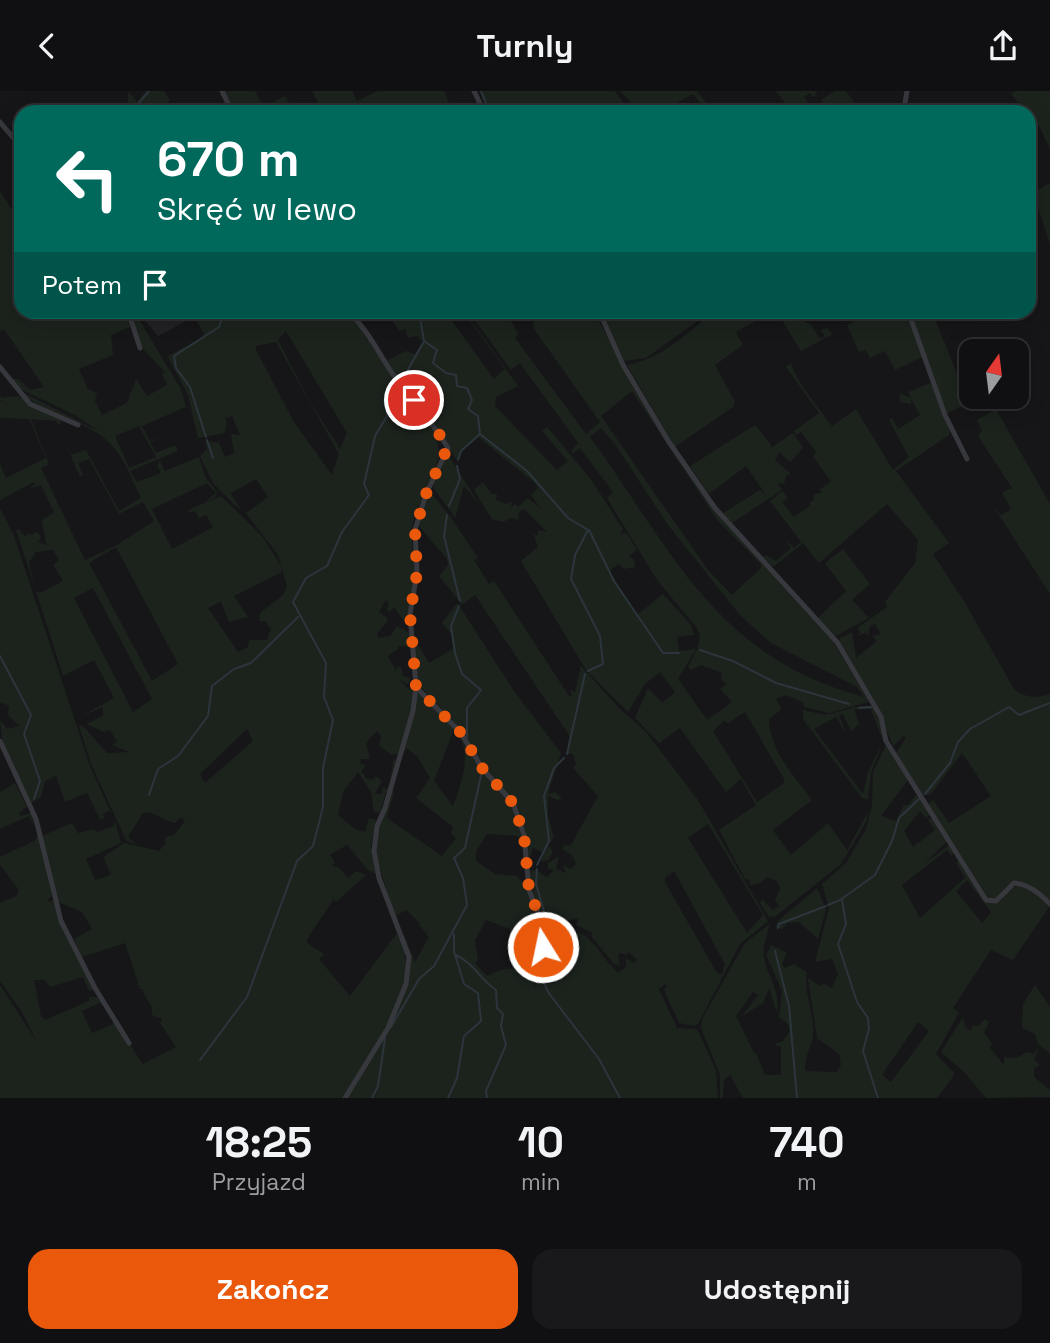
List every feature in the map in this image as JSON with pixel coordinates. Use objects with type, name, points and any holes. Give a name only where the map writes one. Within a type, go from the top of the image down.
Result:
[{"type":"street","points":[[0,122],[14,139]]},
{"type":"street","points":[[131,319],[140,348]]},
{"type":"street","points":[[345,1098],[388,1028],[406,984],[409,957],[379,878],[374,851],[377,826],[385,808],[410,722],[416,687],[410,614],[417,573],[415,530],[426,494],[447,449],[437,430],[393,375],[356,319]]},
{"type":"street","points":[[602,319],[623,365],[669,442],[715,508],[837,642],[881,717],[886,741],[986,900],[996,901],[1014,883],[1025,884],[1040,893],[1050,904]]},
{"type":"street","points":[[911,319],[945,415],[967,459]]},
{"type":"street","points":[[0,367],[30,404],[78,425]]},
{"type":"street","points":[[416,687],[454,725],[482,768],[513,803],[524,835],[529,890],[545,931],[538,964]]},
{"type":"street","points":[[0,741],[39,829],[61,921],[96,990],[129,1043]]},
{"type":"shaded area","points":[[128,91],[137,102],[146,91],[164,91],[170,100],[165,105],[128,105]]},
{"type":"shaded area","points":[[223,91],[255,91],[262,105],[230,105]]},
{"type":"shaded area","points":[[312,91],[352,91],[357,101],[378,91],[444,91],[450,105],[319,105]]},
{"type":"shaded area","points":[[479,91],[615,91],[624,105],[485,105]]},
{"type":"shaded area","points":[[620,91],[697,91],[708,105],[702,105],[693,94],[673,105],[632,105]]},
{"type":"shaded area","points":[[776,91],[816,91],[817,94],[813,97],[810,93],[804,97],[808,105],[786,104]]},
{"type":"shaded area","points":[[835,91],[846,91],[856,105],[824,105],[821,100]]},
{"type":"shaded area","points":[[1015,91],[1050,91],[1050,149],[1038,124],[1036,125],[1036,105],[1020,105],[1011,94]]},
{"type":"shaded area","points":[[285,96],[290,105],[267,105]]},
{"type":"shaded area","points":[[1050,183],[1050,245],[1036,201],[1036,191]]},
{"type":"shaded area","points":[[0,191],[14,213],[14,319],[128,319],[130,327],[111,335],[113,355],[79,369],[88,389],[97,393],[95,401],[102,415],[127,403],[136,379],[147,396],[167,385],[162,374],[165,372],[144,350],[133,324],[137,319],[181,389],[186,407],[142,426],[150,441],[167,435],[150,442],[156,453],[175,445],[178,451],[130,471],[137,482],[161,473],[157,466],[160,460],[165,471],[199,457],[205,476],[217,492],[215,497],[204,503],[216,493],[207,483],[152,509],[172,549],[213,527],[206,515],[199,518],[195,511],[189,513],[188,510],[221,496],[262,536],[281,566],[282,572],[234,596],[248,617],[229,622],[221,602],[208,608],[238,652],[248,647],[249,640],[267,640],[271,629],[265,621],[259,621],[260,613],[283,595],[287,586],[278,555],[246,513],[268,497],[256,479],[231,493],[241,511],[213,483],[200,456],[207,449],[205,441],[219,443],[225,457],[234,453],[231,434],[240,435],[232,416],[225,418],[227,424],[224,433],[198,438],[188,395],[160,342],[168,356],[205,336],[196,320],[187,322],[192,319],[351,319],[362,330],[399,384],[392,394],[390,406],[393,408],[394,398],[403,388],[435,432],[440,455],[414,518],[411,533],[415,569],[409,628],[394,607],[387,611],[389,603],[386,600],[379,612],[387,617],[387,622],[377,634],[379,638],[390,636],[397,626],[409,633],[409,647],[398,646],[398,649],[388,656],[397,673],[396,668],[401,666],[403,676],[411,678],[408,684],[400,680],[408,689],[413,689],[412,713],[398,754],[392,755],[379,746],[381,736],[377,731],[366,743],[370,759],[360,759],[361,764],[366,765],[361,771],[366,778],[373,780],[376,776],[382,781],[375,794],[382,794],[382,788],[387,789],[380,813],[374,812],[371,792],[358,772],[343,792],[338,815],[355,829],[365,832],[369,818],[376,820],[371,846],[376,874],[368,870],[347,845],[330,855],[335,862],[332,866],[339,868],[348,878],[356,871],[366,875],[336,902],[334,899],[307,943],[324,954],[319,959],[350,996],[397,933],[404,949],[407,972],[410,957],[401,934],[404,935],[415,962],[429,937],[420,923],[406,910],[394,917],[375,851],[378,826],[392,790],[394,792],[387,818],[442,856],[456,838],[451,833],[453,827],[416,798],[430,778],[417,756],[406,748],[399,761],[414,716],[418,690],[448,717],[485,773],[510,801],[520,826],[522,842],[518,845],[518,836],[487,834],[476,851],[476,861],[495,874],[517,876],[522,882],[526,879],[540,922],[540,953],[534,963],[516,963],[510,943],[510,929],[486,920],[475,940],[478,961],[475,963],[487,976],[509,969],[533,969],[536,988],[536,977],[540,972],[537,970],[548,927],[574,930],[582,934],[618,973],[626,967],[626,958],[634,963],[637,960],[629,952],[626,955],[621,953],[618,955],[620,965],[614,964],[591,936],[593,933],[576,925],[579,918],[545,926],[537,911],[528,871],[536,870],[547,877],[554,870],[548,868],[548,863],[559,856],[556,869],[566,873],[563,865],[570,869],[576,864],[572,855],[563,850],[563,846],[571,845],[598,796],[573,768],[576,765],[573,754],[567,754],[569,735],[475,595],[462,605],[439,576],[448,565],[447,559],[418,525],[430,492],[478,558],[474,560],[489,584],[494,581],[569,696],[572,696],[570,690],[575,692],[581,666],[619,708],[646,732],[698,800],[768,921],[740,944],[698,1024],[694,1026],[679,1023],[664,990],[667,986],[665,984],[659,989],[677,1028],[697,1029],[716,1070],[718,1098],[0,1098],[0,985],[37,1042],[22,1012],[0,981],[0,903],[16,896],[19,890],[0,865],[0,857],[36,840],[35,836],[39,838],[52,895],[47,902],[54,900],[60,921],[94,990],[89,991],[83,977],[50,987],[45,980],[34,980],[41,1016],[45,1020],[89,1001],[89,997],[97,997],[105,1007],[100,1003],[82,1011],[92,1033],[113,1024],[113,1020],[143,1064],[176,1047],[160,1023],[162,1019],[152,1015],[152,1007],[142,991],[146,990],[140,989],[125,943],[82,957],[74,939],[92,929],[82,912],[58,902],[42,836],[72,823],[78,833],[94,829],[97,832],[114,826],[115,821],[121,843],[86,859],[95,880],[111,875],[103,857],[124,843],[159,851],[165,844],[166,837],[174,835],[185,821],[181,817],[175,823],[152,813],[143,813],[128,837],[137,845],[126,840],[91,764],[79,726],[82,725],[107,753],[129,752],[112,745],[117,742],[110,730],[104,732],[86,724],[103,716],[103,707],[80,717],[114,698],[94,660],[63,676],[36,591],[40,593],[63,581],[53,565],[59,560],[53,550],[36,552],[29,562],[34,584],[16,530],[19,529],[25,537],[28,533],[31,535],[37,532],[41,537],[38,542],[46,545],[42,520],[54,512],[41,485],[29,489],[34,482],[0,500],[0,464],[6,478],[46,458],[29,419],[0,418],[0,401],[10,406],[0,400],[0,395],[2,398],[19,396],[63,421],[58,425],[71,455],[86,450],[119,511],[141,498],[123,460],[105,439],[81,424],[42,407],[18,390],[100,432],[75,415],[16,387],[11,379],[18,379],[30,390],[44,387],[4,329],[0,331]],"holes":[[[286,331],[347,433],[340,449],[309,400],[278,340]],[[276,342],[339,454],[332,475],[294,422],[256,346]],[[31,419],[56,421],[80,477],[83,475],[78,463],[89,459],[119,514],[143,502],[154,521],[117,545],[85,560],[41,468],[49,464]],[[139,426],[156,457],[129,468],[115,436]],[[116,547],[178,664],[152,681],[89,563]],[[93,588],[152,699],[133,712],[74,598]],[[247,729],[253,741],[205,783],[200,774]],[[454,729],[464,747],[465,756],[463,776],[453,806],[434,781]],[[708,824],[763,915],[747,933],[688,838]],[[674,871],[725,964],[722,974],[717,973],[665,878]]]},
{"type":"shaded area","points":[[144,319],[190,319],[158,336]]},
{"type":"shaded area","points":[[391,319],[456,319],[452,321],[494,379],[505,369],[470,319],[518,386],[496,397],[495,406],[557,470],[568,461],[542,431],[547,427],[590,478],[623,529],[620,535],[626,532],[637,550],[629,556],[634,559],[635,567],[624,569],[619,564],[609,571],[637,615],[663,594],[691,625],[694,635],[677,637],[679,651],[696,649],[678,679],[707,720],[732,702],[720,689],[726,684],[721,679],[722,673],[701,665],[691,670],[688,667],[698,647],[700,636],[696,627],[657,580],[607,498],[613,492],[580,448],[573,453],[571,451],[578,443],[520,363],[511,370],[474,319],[510,319],[518,334],[515,338],[586,434],[600,422],[534,329],[533,319],[598,319],[636,389],[717,513],[830,636],[869,702],[829,713],[804,707],[804,703],[786,695],[776,699],[782,709],[769,719],[773,741],[784,763],[812,800],[773,830],[791,855],[828,823],[847,850],[868,812],[867,820],[841,864],[776,916],[769,917],[760,903],[762,899],[773,910],[779,906],[775,900],[780,889],[777,881],[767,877],[759,884],[749,885],[750,880],[745,879],[719,830],[756,805],[741,779],[726,792],[680,728],[659,743],[635,718],[648,688],[662,703],[675,692],[660,672],[645,684],[628,712],[586,670],[521,561],[538,547],[533,533],[537,536],[539,530],[547,532],[524,509],[519,512],[518,520],[511,518],[503,522],[492,519],[474,490],[483,482],[492,494],[497,494],[496,500],[506,504],[512,501],[511,508],[515,504],[518,507],[528,498],[541,509],[531,495],[538,488],[536,484],[478,437],[463,450],[457,460],[386,361],[406,351],[415,354],[423,342],[417,336],[408,338],[405,329],[399,331]],"holes":[[[632,391],[718,521],[761,564],[761,568],[732,595],[708,570],[601,416]],[[601,428],[615,444],[668,525],[740,615],[771,643],[857,687],[864,697],[813,679],[770,656],[734,627],[702,595],[590,437]],[[745,712],[784,779],[784,783],[757,802],[713,731],[724,721],[728,723]]]},
{"type":"shaded area","points":[[603,319],[700,319],[646,358],[624,361]]},
{"type":"shaded area","points":[[705,319],[759,319],[736,332],[743,345],[715,365],[735,402],[733,407],[675,447],[627,365],[651,357],[683,337]]},
{"type":"shaded area","points":[[781,319],[806,319],[805,322],[811,324],[819,338],[825,337],[821,330],[827,328],[833,334],[801,351]]},
{"type":"shaded area","points":[[859,319],[909,319],[924,356],[895,370],[885,351],[870,358],[866,350],[859,352],[847,325]]},
{"type":"shaded area","points":[[912,319],[935,319],[959,378],[959,408],[946,414]]},
{"type":"shaded area","points":[[791,363],[803,386],[832,426],[856,409],[893,470],[909,457],[889,420],[892,418],[898,429],[920,415],[911,399],[911,404],[900,402],[900,393],[911,398],[908,392],[933,382],[950,428],[949,435],[896,471],[949,543],[933,554],[964,601],[1014,689],[1032,697],[1050,694],[1050,902],[1037,890],[1019,881],[1007,886],[995,899],[987,897],[928,804],[933,800],[949,823],[991,796],[962,753],[930,795],[923,795],[896,753],[906,738],[904,736],[893,746],[878,708],[839,642],[840,638],[852,632],[856,658],[877,641],[873,636],[881,634],[875,624],[870,626],[868,637],[866,633],[857,636],[861,632],[857,628],[887,607],[885,602],[915,563],[918,540],[887,504],[819,563],[803,543],[773,567],[763,557],[766,555],[776,561],[791,548],[785,538],[794,548],[801,542],[770,501],[783,491],[788,498],[782,502],[794,517],[810,506],[814,494],[822,493],[820,489],[831,482],[813,456],[816,452],[801,432],[796,435],[794,431],[819,413],[786,367]]},
{"type":"shaded area","points":[[995,410],[1050,504],[1050,594],[993,506],[1001,515],[1011,509],[1002,492],[1012,488],[978,436],[982,431],[977,420]]},
{"type":"shaded area","points":[[755,425],[772,446],[769,449],[793,433],[803,448],[790,462],[779,452],[775,460],[791,474],[786,476],[784,484],[777,483],[782,490],[732,523],[723,513],[760,490],[767,496],[746,466],[709,494],[690,466]]},
{"type":"shaded area","points":[[447,453],[479,504],[464,486],[455,518],[433,487]]},
{"type":"shaded area","points":[[0,508],[14,536],[90,766],[112,815],[109,811],[103,814],[104,819],[100,819],[87,793],[65,802],[56,776],[45,781],[41,797],[31,803],[3,747],[0,720],[7,729],[19,726],[8,715],[9,706],[0,702]]},
{"type":"shaded area","points":[[843,549],[870,584],[852,600],[869,618],[836,636],[818,618],[846,591],[825,563]]},
{"type":"shaded area","points":[[457,603],[459,606],[456,611],[460,607],[514,691],[561,753],[548,794],[555,792],[562,798],[558,800],[548,796],[548,816],[554,837],[548,846],[553,851],[549,860],[541,861],[544,853],[533,848],[530,857],[526,853],[522,818],[514,802],[483,765],[451,719],[416,682],[414,640],[415,647],[419,646],[429,663],[453,649],[452,635],[442,623]]},
{"type":"shaded area","points":[[860,706],[872,706],[882,727],[883,741],[871,709],[854,709],[859,724],[851,731],[843,714],[839,716],[847,736],[836,717],[814,729],[863,794],[868,772],[882,744],[871,773],[868,800],[862,798],[803,719],[803,710],[825,715]]},
{"type":"shaded area","points":[[886,745],[930,814],[926,818],[920,811],[904,831],[913,847],[935,830],[928,820],[932,818],[947,841],[924,864],[949,845],[954,853],[951,856],[947,850],[902,885],[920,918],[965,878],[956,863],[959,861],[985,901],[999,902],[1009,889],[1017,886],[1033,891],[1049,907],[1013,960],[991,950],[953,1008],[959,1013],[936,1054],[955,1074],[937,1098],[743,1098],[730,1075],[724,1080],[723,1098],[720,1098],[720,1075],[701,1028],[702,1019],[745,943],[770,924],[764,953],[777,997],[777,1012],[769,989],[763,1003],[742,1016],[758,995],[753,992],[736,1016],[765,1075],[781,1075],[781,1047],[774,1044],[782,1042],[790,1031],[787,1023],[779,1017],[782,991],[766,955],[771,945],[787,953],[782,964],[784,968],[794,964],[807,972],[813,1035],[805,1071],[837,1072],[841,1065],[839,1054],[817,1038],[808,978],[820,986],[823,983],[832,988],[838,974],[832,959],[815,962],[829,908],[822,884],[846,863],[866,829],[872,806],[873,772]],"holes":[[[908,780],[917,794],[908,805],[904,805],[896,821],[881,816]],[[967,880],[991,912],[982,923],[956,891]],[[918,1022],[929,1031],[891,1082],[882,1075]]]},
{"type":"shaded area","points":[[15,783],[27,807],[19,813],[20,816],[31,813],[36,828],[29,816],[0,829],[0,792]]},
{"type":"shaded area","points":[[817,888],[826,909],[818,939],[799,922],[787,923],[782,929],[775,927],[779,920]]},
{"type":"shaded area","points":[[1035,985],[1050,1007],[1050,1054],[1038,1044],[1035,1034],[1022,1028],[1023,1004]]},
{"type":"shaded area","points":[[963,1017],[965,1027],[970,1031],[973,1025],[978,1026],[985,1019],[989,1022],[984,1033],[992,1043],[990,1048],[1004,1065],[1004,1057],[1016,1058],[1027,1052],[1033,1054],[1039,1049],[1034,1059],[1040,1065],[1034,1069],[1034,1077],[1050,1090],[1050,1097],[986,1098],[963,1071],[941,1052]]},
{"type":"waterway","points":[[137,105],[149,91]]},
{"type":"waterway","points":[[481,91],[487,105]]},
{"type":"waterway","points":[[206,437],[190,387],[176,368],[174,356],[219,327],[222,319]]},
{"type":"waterway","points":[[420,319],[424,341],[437,350],[433,363],[446,373],[456,375],[457,386],[467,388],[472,400],[468,409],[478,416],[480,434],[527,471],[568,518],[588,530],[575,555],[571,579],[600,636],[603,664],[588,671]]},
{"type":"waterway","points":[[399,377],[405,375],[423,343]]},
{"type":"waterway","points":[[200,1060],[247,997],[297,861],[313,846],[323,807],[323,768],[333,720],[324,697],[326,663],[293,602],[306,578],[327,566],[342,532],[369,495],[364,484],[375,436],[387,416],[384,400],[394,379]]},
{"type":"waterway","points":[[458,460],[461,451],[480,434]]},
{"type":"waterway","points":[[207,440],[213,458]]},
{"type":"waterway","points":[[449,506],[460,479],[457,466]]},
{"type":"waterway","points":[[447,515],[444,536],[460,601]]},
{"type":"waterway","points":[[589,530],[614,581],[663,653],[679,653]]},
{"type":"waterway","points":[[459,606],[451,626],[455,653],[462,674],[481,690],[467,708],[467,737]]},
{"type":"waterway","points":[[149,795],[158,769],[178,756],[208,716],[212,686],[234,669],[251,663],[298,617]]},
{"type":"waterway","points":[[700,650],[733,661],[776,683],[849,704]]},
{"type":"waterway","points":[[0,656],[31,715],[24,734],[40,781],[34,799]]},
{"type":"waterway","points":[[567,754],[585,674]]},
{"type":"waterway","points":[[925,794],[950,763],[958,742],[970,729],[1009,707],[1019,715],[1050,703]]},
{"type":"waterway","points":[[859,708],[871,707]]},
{"type":"waterway","points":[[537,865],[549,841],[544,796],[554,768],[564,758]]},
{"type":"waterway","points":[[391,1027],[419,979],[434,966],[467,905],[463,878],[454,858],[465,848],[482,771]]},
{"type":"waterway","points":[[828,905],[840,900],[875,875],[892,841],[899,818],[919,799]]},
{"type":"waterway","points":[[537,869],[536,884],[548,925]]},
{"type":"waterway","points":[[842,899],[846,924],[838,944],[857,1002],[868,1018],[869,1029],[863,1051],[878,1098]]},
{"type":"waterway","points":[[778,928],[779,924],[826,906]]},
{"type":"waterway","points":[[548,927],[543,980],[548,992],[599,1059],[620,1098]]},
{"type":"waterway","points":[[448,1098],[457,1078],[464,1036],[481,1021],[478,993],[464,984],[454,951],[454,934]]},
{"type":"waterway","points":[[775,951],[789,1006],[797,1098]]},
{"type":"waterway","points":[[456,955],[496,990],[497,1008],[503,1014],[501,1026],[506,1045],[486,1091],[487,1098]]},
{"type":"waterway","points":[[372,1098],[378,1086],[385,1038]]},
{"type":"route","points":[[414,400],[437,430],[447,449],[426,494],[415,530],[417,573],[410,614],[416,687],[461,733],[482,768],[504,789],[513,803],[524,835],[529,890],[545,931],[543,947]]}]
